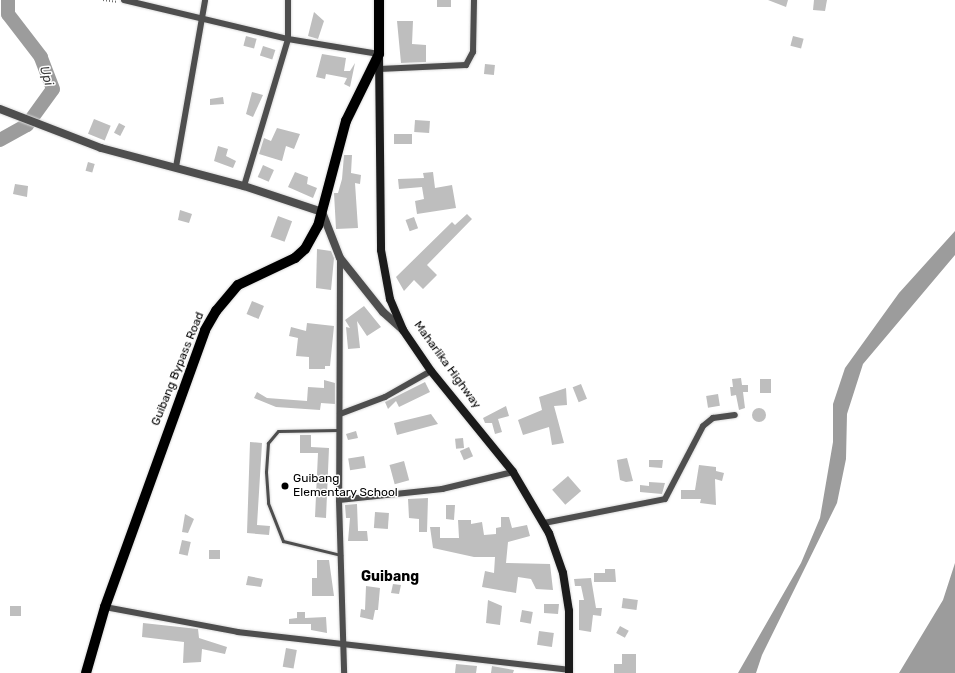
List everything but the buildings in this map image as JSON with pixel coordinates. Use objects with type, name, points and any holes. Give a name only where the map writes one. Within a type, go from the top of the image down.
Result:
[{"type":"highway","name":"Maharlika Highway","points":[[379,0],[379,54]]},
{"type":"highway","name":"Guibang Bypass Road","points":[[86,673],[105,607],[208,324],[238,285],[290,260],[305,249],[322,212],[346,121],[379,54]]},
{"type":"main road","name":"Maharlika Highway","points":[[379,54],[383,266],[390,300],[403,330],[431,371],[513,472],[544,523],[566,592],[570,671]]},
{"type":"street","points":[[176,167],[205,0]]},
{"type":"street","points":[[244,186],[288,39],[288,0]]},
{"type":"street","points":[[379,69],[466,65],[473,52],[474,0]]},
{"type":"street","points":[[124,1],[288,39],[379,54]]},
{"type":"street","points":[[0,109],[26,116],[51,129],[101,148],[244,186],[322,212],[340,258],[383,312],[403,330]]},
{"type":"street","points":[[340,258],[339,500],[345,645],[344,673]]},
{"type":"street","points":[[340,414],[385,397],[431,371]]},
{"type":"street","points":[[544,523],[665,499],[703,426],[713,418],[735,415]]},
{"type":"street","points":[[339,500],[442,489],[513,472]]},
{"type":"street","points":[[105,607],[238,632],[570,671]]},
{"type":"lane","points":[[339,430],[278,431],[268,443],[266,472],[270,510],[283,541],[341,555]]},
{"type":"path","points":[[103,0],[124,1]]},
{"type":"shaded area","points":[[955,231],[955,255],[863,364],[847,414],[846,459],[837,503],[762,655],[756,673],[738,673],[801,563],[820,518],[833,442],[833,404],[845,368],[899,293]]},
{"type":"shaded area","points":[[955,563],[955,673],[899,673],[943,600]]},
{"type":"waterway","name":"Upi","points":[[0,140],[27,125],[53,89],[41,57],[8,14],[8,0]]},
{"type":"place","name":"Guibang Elementary School","points":[[285,486]]},
{"type":"district","name":"Guibang","points":[[390,577]]}]
